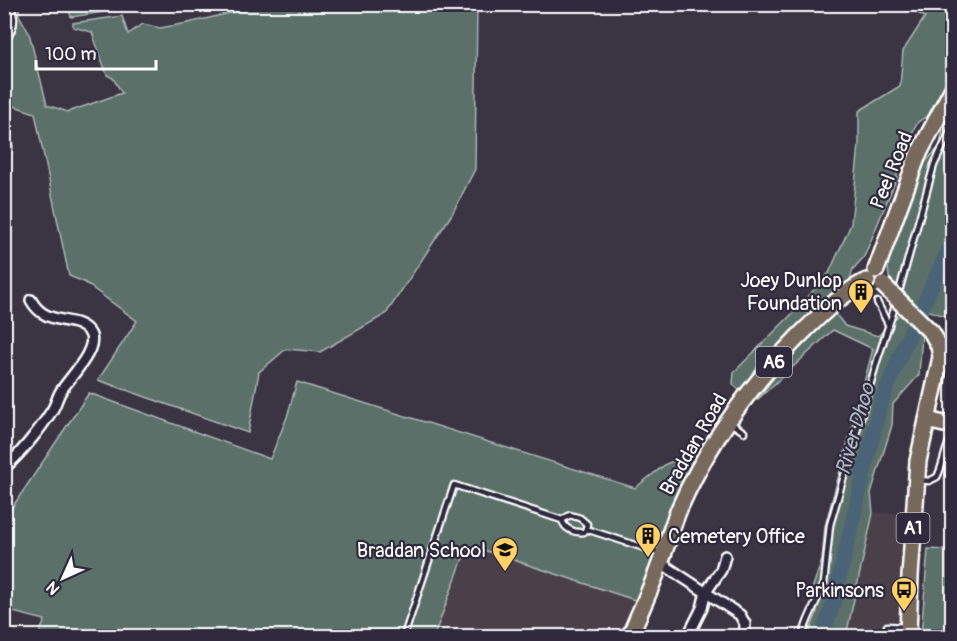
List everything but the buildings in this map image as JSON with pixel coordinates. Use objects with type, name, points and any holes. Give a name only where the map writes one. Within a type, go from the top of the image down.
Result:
[{"type":"highway","name":"Peel Road","points":[[876,280],[918,155],[952,90]]},
{"type":"highway","name":"A1","points":[[876,280],[932,333],[939,346],[940,357],[916,479],[909,632]]},
{"type":"highway","name":"Braddan Road","points":[[630,636],[662,559],[679,510],[705,457],[727,420],[761,375],[812,323],[851,291],[876,280]]},
{"type":"highway","points":[[927,420],[944,424],[952,422]]},
{"type":"street","points":[[4,468],[12,462],[51,413],[60,393],[86,357],[92,341],[88,331],[81,326],[33,313],[31,300]]},
{"type":"street","points":[[688,636],[702,608],[706,592],[721,570],[725,556]]},
{"type":"street","points":[[662,559],[740,615],[745,624],[744,636]]},
{"type":"lane","points":[[4,44],[15,25],[13,11],[8,4]]},
{"type":"lane","points":[[802,636],[824,584],[830,525],[934,165],[952,128]]},
{"type":"lane","points":[[4,129],[9,147],[4,165]]},
{"type":"lane","points":[[877,302],[889,326]]},
{"type":"lane","points":[[727,420],[744,432]]},
{"type":"lane","points":[[916,479],[929,481],[937,477],[952,437]]},
{"type":"lane","points":[[404,636],[454,485],[562,520],[566,528],[577,532],[584,532],[586,529]]},
{"type":"lane","points":[[562,520],[570,515],[580,518],[587,524],[586,529]]},
{"type":"lane","points":[[586,529],[662,559]]},
{"type":"lane","points":[[887,626],[909,632]]},
{"type":"shaded area","points":[[873,513],[912,513],[902,636],[846,636]]},
{"type":"shaded area","name":"Braddan School","points":[[467,545],[638,601],[624,636],[434,636]]},
{"type":"green space","points":[[5,5],[19,5],[19,15],[29,33],[47,105],[68,112],[122,93],[113,78],[107,75],[92,32],[73,27],[73,23],[122,16],[128,34],[143,24],[160,28],[264,5],[477,5],[475,169],[452,214],[386,314],[320,352],[286,349],[259,372],[248,433],[98,380],[137,321],[84,282],[69,276],[35,113],[5,103]]},
{"type":"green space","points":[[73,5],[151,5],[71,17],[69,10]]},
{"type":"green space","points":[[903,5],[952,5],[952,71],[930,114],[918,122],[897,161],[897,177],[864,257],[853,269],[849,283],[741,392],[733,384],[734,372],[797,309],[829,273],[851,224],[859,145],[859,111],[900,86],[903,51],[925,17]]},
{"type":"green space","points":[[952,106],[952,318],[910,305],[894,287],[889,277],[888,267],[890,252],[920,168],[940,146],[944,120]]},
{"type":"green space","points":[[835,313],[845,326],[878,336],[900,314],[922,334],[919,375],[893,404],[892,425],[871,493],[873,513],[846,636],[808,636],[817,612],[812,589],[822,560],[825,526],[873,349],[833,330],[757,400],[786,362]]},
{"type":"green space","points":[[297,382],[635,488],[666,464],[681,458],[693,461],[638,601],[468,545],[434,636],[38,636],[45,620],[5,610],[5,518],[89,393],[270,459],[287,417]]},
{"type":"green space","points":[[952,546],[952,636],[921,636],[928,549],[946,550]]},
{"type":"waterway","name":"River Dhoo","points":[[824,636],[880,405],[952,242]]},
{"type":"place","name":"Joey Dunlop Foundation","points":[[861,315]]},
{"type":"place","name":"Cemetery Office","points":[[648,559]]},
{"type":"place","name":"Braddan School","points":[[505,573]]},
{"type":"place","name":"Parkinsons","points":[[904,613]]}]
